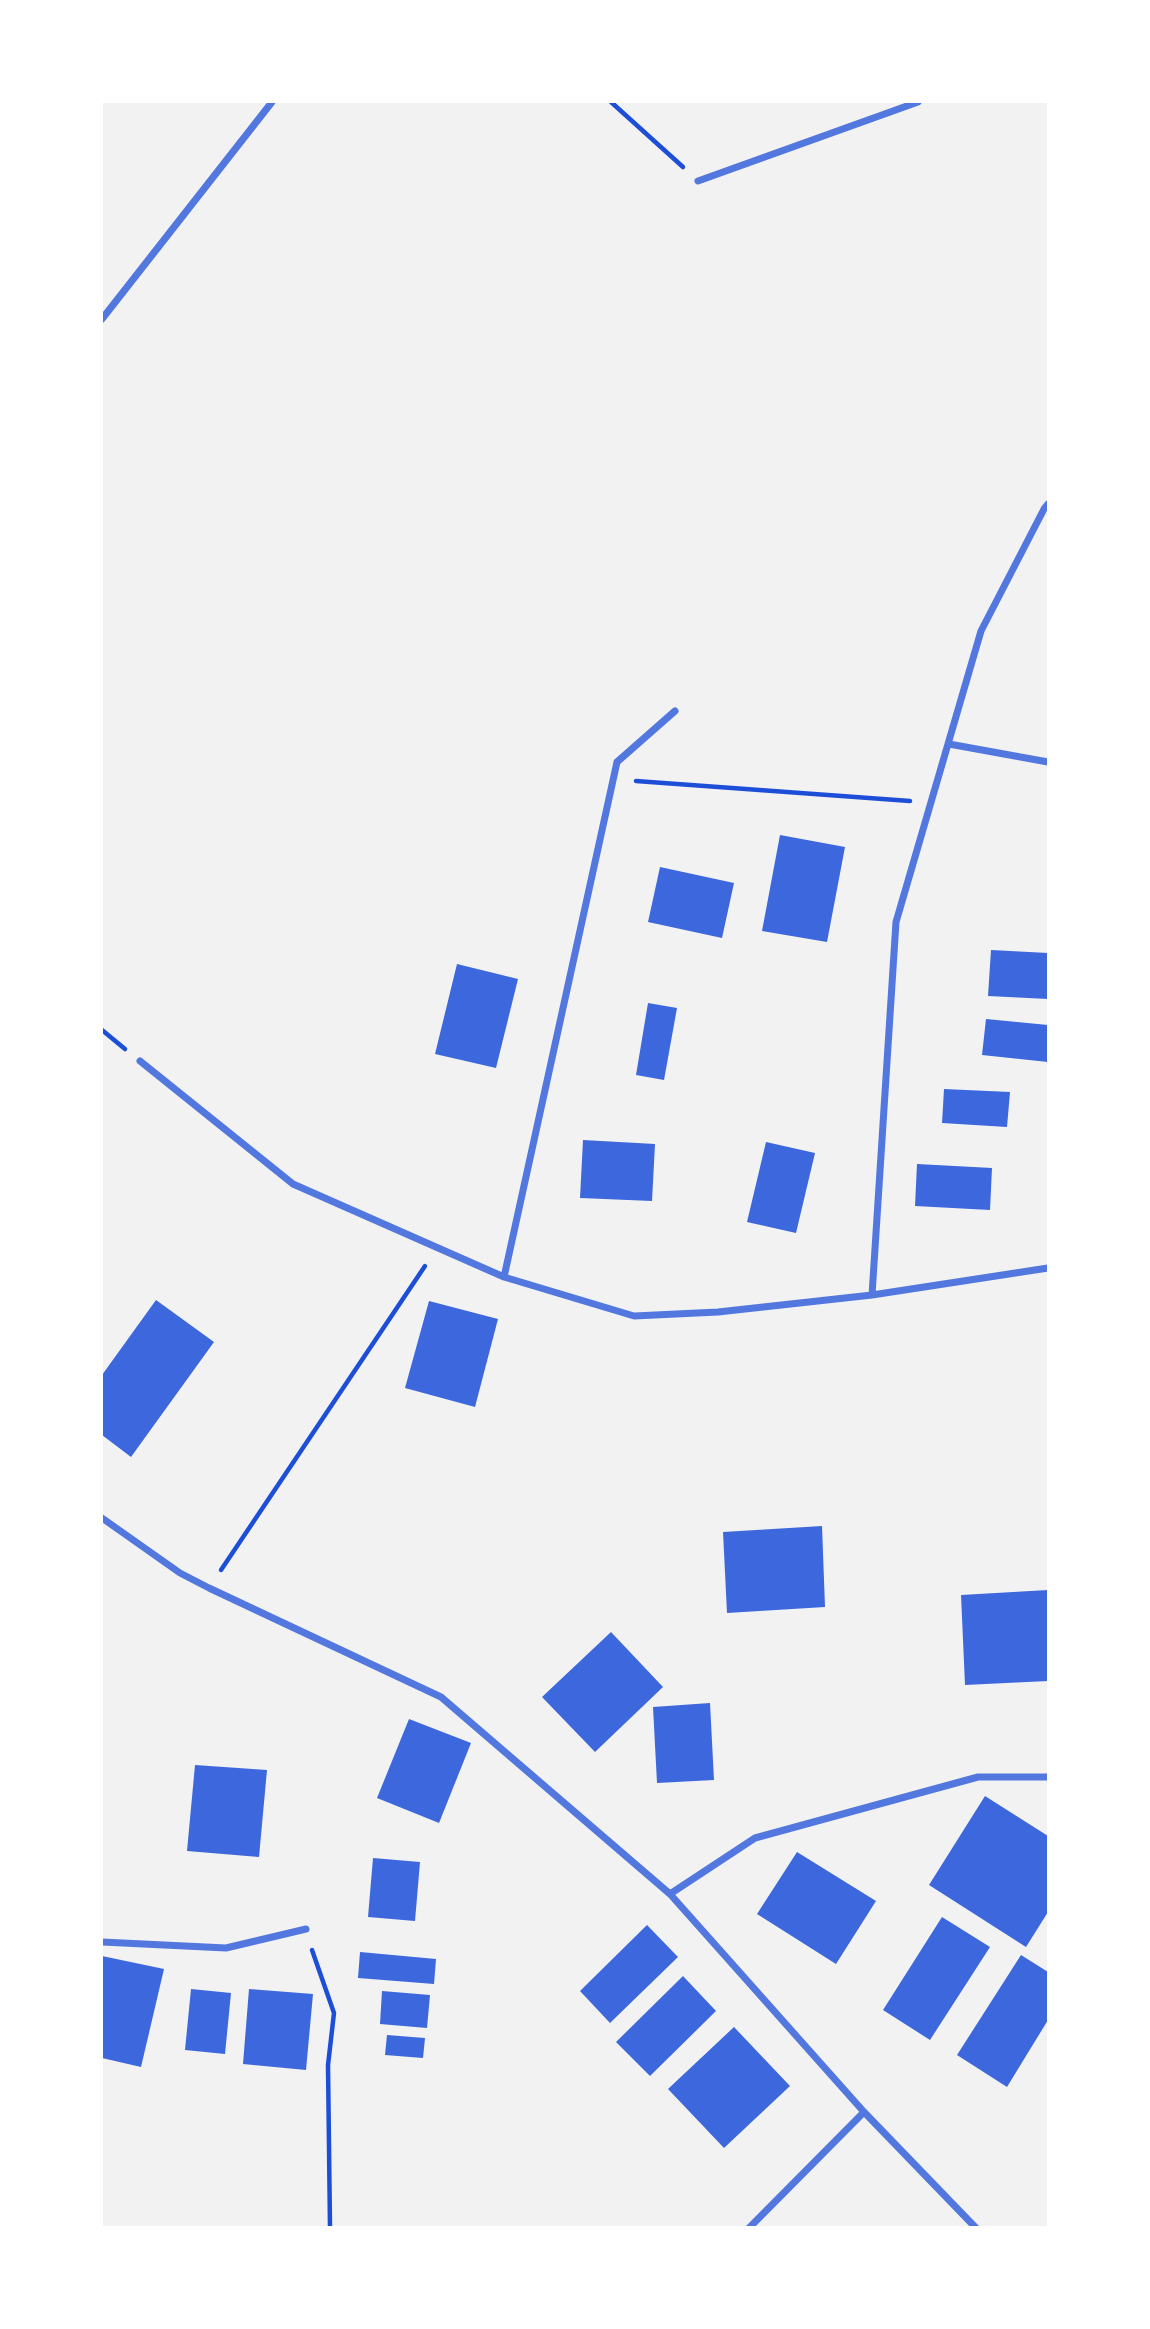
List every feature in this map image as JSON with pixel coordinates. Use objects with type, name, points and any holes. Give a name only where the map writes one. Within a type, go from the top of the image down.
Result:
[{"type":"street","points":[[102,319],[272,102]]},
{"type":"street","points":[[698,181],[918,102]]},
{"type":"street","points":[[872,1295],[896,922],[981,631],[1048,504]]},
{"type":"street","points":[[504,1277],[617,762],[675,711]]},
{"type":"street","points":[[949,744],[1048,762]]},
{"type":"street","points":[[140,1061],[293,1184],[504,1277],[634,1316],[718,1312],[872,1295],[1048,1268]]},
{"type":"street","points":[[102,1518],[180,1573],[441,1697],[670,1894],[864,2112],[976,2228]]},
{"type":"street","points":[[670,1894],[755,1838],[978,1777],[1048,1777]]},
{"type":"street","points":[[102,1942],[226,1948],[306,1929]]},
{"type":"street","points":[[750,2228],[864,2112]]},
{"type":"path","points":[[611,102],[698,181]]},
{"type":"path","points":[[613,779],[932,803]]},
{"type":"path","points":[[102,1030],[140,1061]]},
{"type":"path","points":[[209,1588],[437,1248]]},
{"type":"path","points":[[306,1929],[334,2013],[328,2065],[330,2228]]},
{"type":"building","points":[[780,835],[845,847],[827,942],[762,931]]},
{"type":"building","points":[[660,867],[734,883],[722,938],[648,922]]},
{"type":"building","points":[[991,950],[1048,953],[1048,999],[988,996]]},
{"type":"building","points":[[457,964],[518,979],[496,1068],[435,1054]]},
{"type":"building","points":[[648,1003],[677,1008],[664,1080],[636,1075]]},
{"type":"building","points":[[986,1019],[1048,1025],[1048,1062],[982,1055]]},
{"type":"building","points":[[944,1089],[1010,1092],[1007,1127],[942,1123]]},
{"type":"building","points":[[583,1140],[655,1144],[652,1201],[580,1198]]},
{"type":"building","points":[[766,1142],[815,1153],[796,1233],[747,1222]]},
{"type":"building","points":[[917,1164],[992,1168],[990,1210],[915,1206]]},
{"type":"building","points":[[156,1300],[214,1342],[131,1457],[102,1435],[102,1375]]},
{"type":"building","points":[[429,1301],[498,1319],[475,1407],[405,1388]]},
{"type":"building","points":[[822,1526],[825,1607],[727,1613],[723,1532]]},
{"type":"building","points":[[1048,1590],[1048,1681],[965,1685],[961,1595]]},
{"type":"building","points":[[611,1632],[663,1687],[595,1752],[542,1697]]},
{"type":"building","points":[[710,1703],[714,1780],[657,1783],[653,1707]]},
{"type":"building","points":[[409,1719],[471,1743],[439,1823],[377,1798]]},
{"type":"building","points":[[195,1765],[267,1770],[259,1857],[187,1851]]},
{"type":"building","points":[[985,1796],[1048,1836],[1048,1912],[1026,1947],[929,1885]]},
{"type":"building","points":[[797,1852],[876,1901],[836,1964],[757,1914]]},
{"type":"building","points":[[373,1858],[420,1862],[415,1921],[368,1917]]},
{"type":"building","points":[[942,1917],[990,1947],[930,2040],[883,2010]]},
{"type":"building","points":[[647,1925],[678,1957],[610,2023],[580,1991]]},
{"type":"building","points":[[360,1952],[436,1959],[434,1984],[358,1978]]},
{"type":"building","points":[[1021,1955],[1048,1972],[1048,2020],[1007,2087],[957,2055]]},
{"type":"building","points":[[102,1956],[164,1969],[141,2067],[102,2058]]},
{"type":"building","points":[[683,1976],[716,2011],[650,2076],[616,2042]]},
{"type":"building","points":[[191,1989],[231,1993],[225,2054],[185,2050]]},
{"type":"building","points":[[249,1989],[313,1994],[306,2070],[243,2064]]},
{"type":"building","points":[[382,1991],[430,1995],[427,2028],[380,2024]]},
{"type":"building","points":[[734,2027],[790,2086],[724,2148],[668,2089]]},
{"type":"building","points":[[387,2035],[425,2038],[423,2058],[385,2055]]}]
